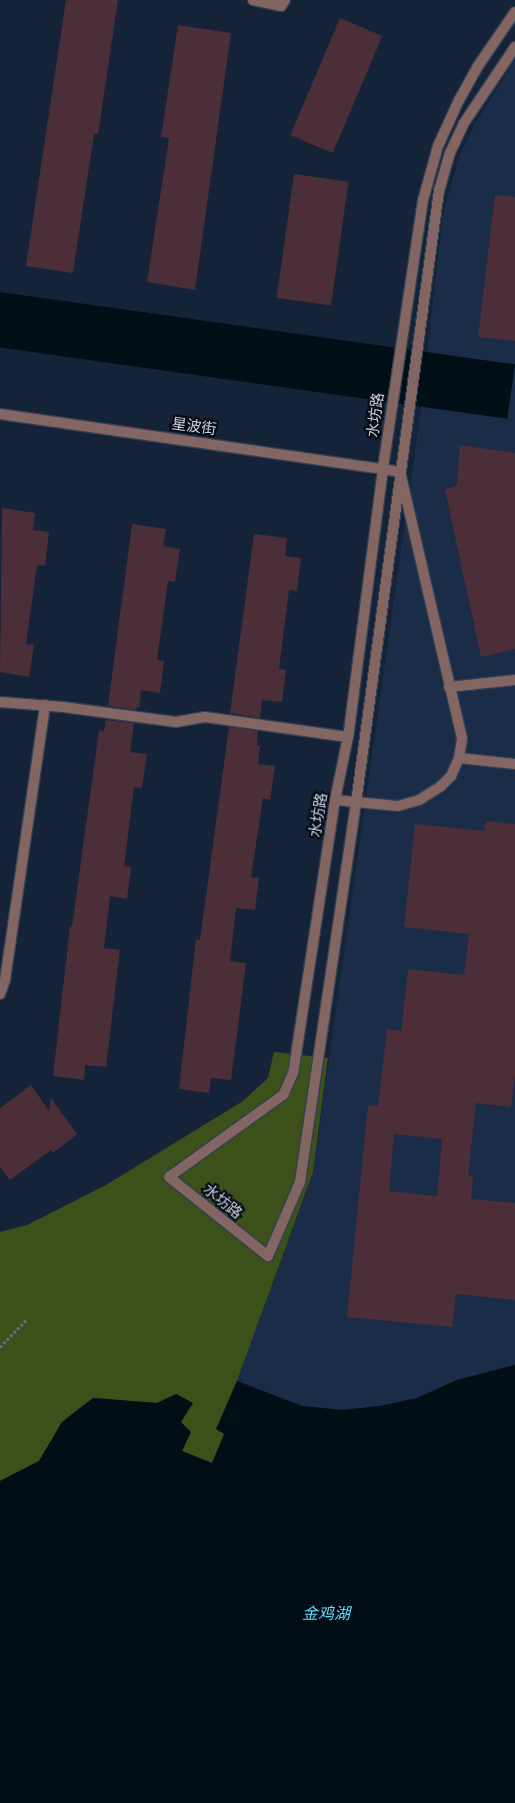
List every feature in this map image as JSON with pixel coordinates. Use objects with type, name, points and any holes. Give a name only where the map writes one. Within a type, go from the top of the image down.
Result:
[{"type":"street","points":[[253,0],[280,6],[284,0]]},
{"type":"street","name":"水坊路","points":[[515,12],[478,66],[459,100],[438,146],[423,200],[402,332],[348,737],[335,800],[293,1073],[284,1095],[169,1177],[268,1256],[300,1182],[356,803],[439,191],[450,152],[464,123],[515,47]]},
{"type":"street","name":"星波街","points":[[0,414],[400,472]]},
{"type":"street","points":[[335,800],[398,806],[419,800],[440,788],[452,776],[459,758],[462,738],[400,472]]},
{"type":"street","points":[[449,687],[515,680]]},
{"type":"street","points":[[0,702],[45,705],[176,722],[205,717],[348,737]]},
{"type":"street","points":[[0,994],[5,980],[45,705]]},
{"type":"street","points":[[459,758],[515,764]]},
{"type":"path","points":[[0,1347],[27,1319]]},
{"type":"shaded area","points":[[515,59],[515,1365],[457,1380],[417,1398],[380,1406],[342,1410],[302,1406],[237,1381],[313,1172],[421,409],[443,213],[460,155],[475,124]]},
{"type":"green space","points":[[274,1052],[328,1058],[313,1172],[237,1381],[217,1429],[225,1434],[212,1463],[182,1451],[181,1422],[192,1403],[177,1394],[157,1403],[93,1398],[62,1422],[39,1461],[0,1481],[0,1232],[27,1225],[106,1185],[243,1101],[268,1078]]},
{"type":"water","points":[[0,292],[515,364],[507,419],[0,348]]},
{"type":"water","name":"金鸡湖","points":[[515,1365],[515,1803],[0,1803],[0,1481],[39,1461],[62,1422],[93,1398],[157,1403],[176,1394],[193,1403],[181,1422],[191,1432],[182,1451],[212,1463],[224,1434],[216,1429],[237,1381],[302,1406],[342,1410],[380,1406],[417,1398],[457,1380]]},
{"type":"building","points":[[66,0],[118,0],[98,134],[94,134],[73,273],[26,266]]},
{"type":"building","points":[[340,18],[382,36],[333,153],[290,135]]},
{"type":"building","points":[[178,25],[231,33],[195,290],[147,282],[169,138],[161,137]]},
{"type":"building","points":[[294,174],[348,182],[331,305],[277,298]]},
{"type":"building","points":[[495,195],[515,197],[515,341],[478,337]]},
{"type":"building","points":[[460,445],[515,453],[515,649],[481,657],[445,490],[457,485]]},
{"type":"building","points":[[2,508],[35,513],[33,530],[49,532],[45,566],[37,565],[26,644],[34,645],[29,677],[0,672]]},
{"type":"building","points":[[132,524],[166,529],[163,546],[180,549],[175,582],[168,581],[157,660],[164,661],[160,693],[141,690],[139,708],[136,707],[136,710],[108,706]]},
{"type":"building","points":[[254,534],[287,538],[285,556],[301,558],[297,591],[289,590],[279,669],[286,670],[282,702],[262,700],[260,718],[230,713]]},
{"type":"building","points":[[106,720],[134,723],[130,752],[147,754],[142,788],[134,787],[124,866],[131,867],[127,899],[110,896],[104,948],[120,950],[106,1067],[85,1065],[84,1080],[53,1076],[70,926],[72,927],[99,730],[104,731]]},
{"type":"building","points":[[229,727],[258,731],[257,746],[260,746],[258,764],[275,766],[270,800],[263,798],[251,877],[259,878],[255,910],[236,908],[230,961],[246,963],[231,1080],[211,1078],[209,1093],[179,1089],[196,939],[200,940]]},
{"type":"building","points":[[486,821],[515,824],[515,1076],[511,1107],[476,1103],[468,1176],[473,1176],[471,1199],[515,1203],[515,1300],[456,1294],[452,1327],[347,1317],[368,1105],[378,1106],[387,1029],[401,1031],[408,969],[464,975],[469,934],[404,927],[415,824],[484,831]],"holes":[[[394,1134],[442,1139],[437,1196],[389,1191]]]},
{"type":"building","points":[[31,1085],[49,1111],[51,1098],[77,1134],[53,1153],[51,1150],[10,1180],[0,1167],[0,1108]]}]
